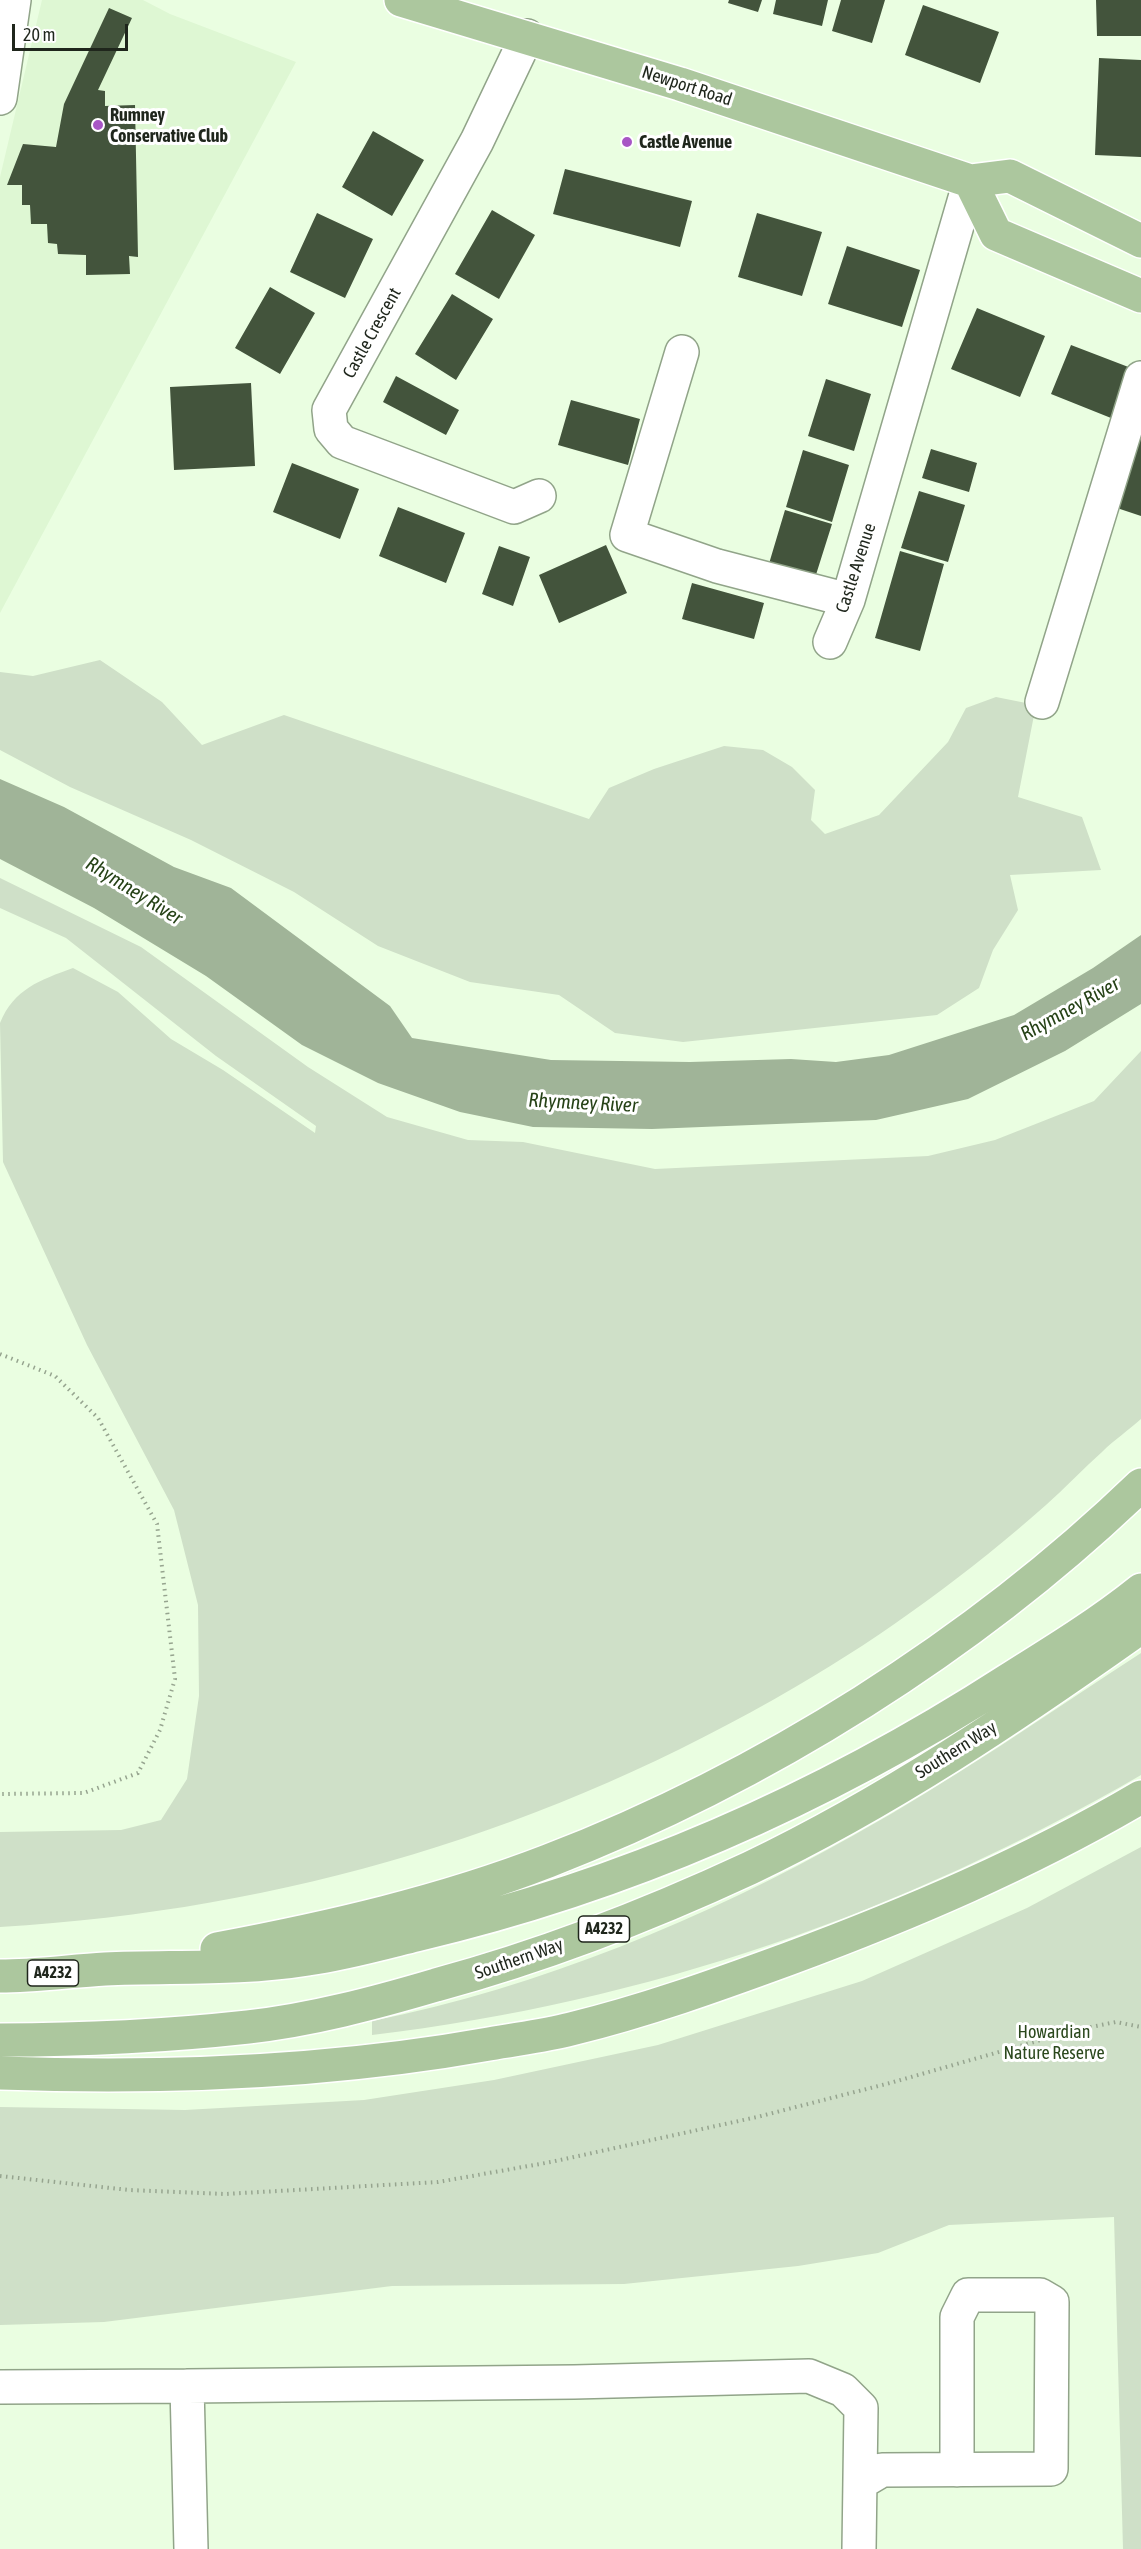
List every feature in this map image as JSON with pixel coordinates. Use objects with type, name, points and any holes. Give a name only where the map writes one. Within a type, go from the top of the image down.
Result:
[{"type":"main road","name":"Newport Road","points":[[401,0],[527,36],[767,112],[970,181],[1010,176],[1136,235]]},
{"type":"main road","points":[[970,181],[996,234],[1141,296]]},
{"type":"main road","points":[[106,1969],[281,1937],[382,1914],[548,1861],[626,1828],[785,1748],[860,1704],[956,1639],[1030,1583],[1141,1485]]},
{"type":"main road","name":"Southern Way","points":[[0,1976],[106,1969],[210,1969],[308,1959],[489,1918],[602,1881],[748,1824],[860,1770],[977,1700],[1141,1590]]},
{"type":"main road","name":"Southern Way","points":[[0,2040],[82,2040],[250,2027],[376,2002],[509,1965],[639,1915],[751,1867],[781,1851],[870,1803],[966,1746],[1141,1627]]},
{"type":"main road","points":[[0,2073],[91,2076],[276,2071],[418,2057],[570,2030],[649,2007],[874,1927],[1011,1867],[1141,1797]]},
{"type":"street","points":[[0,98],[15,1]]},
{"type":"street","name":"Castle Crescent","points":[[527,36],[477,141],[329,410],[331,429],[342,442],[514,507],[538,496]]},
{"type":"street","name":"Castle Avenue","points":[[830,642],[848,600],[970,181]]},
{"type":"street","points":[[682,352],[627,535],[717,566],[848,600]]},
{"type":"street","points":[[1042,702],[1141,378]]},
{"type":"street","points":[[860,2483],[882,2470],[957,2470],[1051,2469],[1052,2302],[1040,2295],[968,2295],[957,2317],[957,2470]]},
{"type":"street","points":[[0,2387],[574,2382],[808,2376],[843,2390],[861,2408],[860,2549]]},
{"type":"street","points":[[187,2386],[191,2549]]},
{"type":"path","points":[[0,1354],[55,1376],[98,1418],[157,1524],[174,1678],[160,1730],[138,1773],[84,1793],[0,1794]]},
{"type":"path","points":[[0,2176],[129,2190],[225,2194],[438,2181],[551,2162],[758,2117],[1076,2030],[1116,2022],[1141,2026]]},
{"type":"shaded area","points":[[42,0],[143,0],[170,14],[296,62],[0,613],[0,177]]},
{"type":"green space","points":[[100,660],[162,702],[202,745],[284,715],[589,819],[609,788],[654,769],[724,746],[763,750],[792,767],[815,790],[811,820],[825,834],[879,815],[948,742],[966,708],[996,697],[1036,705],[1018,797],[1082,817],[1101,870],[1010,875],[1018,910],[993,950],[979,988],[937,1015],[683,1042],[615,1033],[559,995],[470,982],[378,946],[294,892],[191,840],[70,787],[0,750],[0,672],[33,676]]},
{"type":"green space","points":[[0,878],[141,947],[308,1067],[387,1117],[468,1140],[523,1142],[655,1169],[928,1156],[995,1140],[1094,1101],[1141,1051],[1141,1419],[1017,1530],[957,1578],[862,1646],[797,1686],[703,1737],[608,1782],[511,1821],[413,1854],[312,1882],[210,1903],[106,1918],[0,1927],[0,1832],[121,1830],[161,1820],[187,1779],[199,1696],[198,1605],[174,1510],[87,1345],[3,1162],[0,1023],[13,1002],[29,987],[73,968],[118,992],[171,1039],[223,1070],[315,1133],[316,1126],[216,1056],[66,938],[0,908]]},
{"type":"green space","points":[[1141,1653],[1141,1775],[1050,1825],[958,1870],[865,1910],[770,1945],[673,1975],[575,2000],[474,2020],[372,2035],[372,2021],[435,2007],[559,1969],[620,1947],[739,1895],[891,1814],[999,1747]]},
{"type":"green space","name":"Howardian Nature Reserve","points":[[1141,1847],[1141,2549],[1123,2549],[1114,2217],[949,2225],[878,2253],[798,2266],[624,2284],[392,2286],[104,2322],[0,2325],[0,2107],[185,2110],[364,2100],[494,2080],[658,2045],[862,1981],[1027,1908]]},
{"type":"water","name":"Rhymney River","points":[[0,779],[64,807],[174,867],[231,888],[390,1006],[412,1038],[551,1060],[690,1062],[791,1059],[836,1062],[889,1055],[1014,1015],[1093,968],[1141,935],[1141,1004],[1065,1051],[968,1099],[876,1120],[652,1129],[533,1127],[460,1112],[378,1083],[302,1045],[206,976],[94,908],[0,859]]},
{"type":"building","points":[[729,0],[762,0],[758,12],[728,3]]},
{"type":"building","points":[[776,0],[828,0],[822,26],[773,14]]},
{"type":"building","points":[[841,0],[885,0],[872,43],[832,31]]},
{"type":"building","points":[[1096,0],[1141,0],[1141,36],[1097,36]]},
{"type":"building","points":[[923,5],[999,32],[980,83],[905,55]]},
{"type":"building","name":"Rumney Conservative Club","points":[[109,8],[132,18],[98,90],[105,91],[105,106],[135,105],[138,257],[129,256],[130,274],[86,275],[86,255],[58,254],[57,244],[48,243],[47,224],[31,224],[30,205],[22,205],[22,185],[7,185],[23,144],[56,147],[64,104]]},
{"type":"building","points":[[1099,58],[1141,60],[1141,157],[1095,155]]},
{"type":"building","points":[[373,131],[424,160],[392,216],[342,187]]},
{"type":"building","points":[[565,169],[692,201],[680,247],[553,214]]},
{"type":"building","points":[[492,210],[535,235],[499,299],[455,274]]},
{"type":"building","points":[[317,213],[373,239],[345,298],[290,272]]},
{"type":"building","points":[[757,213],[822,232],[802,296],[738,277]]},
{"type":"building","points":[[847,246],[920,270],[902,327],[828,304]]},
{"type":"building","points":[[270,287],[315,313],[280,374],[235,348]]},
{"type":"building","points":[[452,294],[493,319],[456,380],[415,354]]},
{"type":"building","points":[[977,308],[1045,336],[1020,397],[951,369]]},
{"type":"building","points":[[1071,345],[1131,368],[1111,418],[1051,394]]},
{"type":"building","points":[[396,376],[459,410],[446,435],[383,402]]},
{"type":"building","points":[[826,379],[871,394],[854,451],[808,436]]},
{"type":"building","points":[[251,383],[255,466],[174,470],[170,387]]},
{"type":"building","points":[[571,400],[640,419],[628,465],[558,445]]},
{"type":"building","points":[[1141,406],[1141,516],[1108,505]]},
{"type":"building","points":[[931,449],[977,463],[969,492],[922,478]]},
{"type":"building","points":[[803,450],[849,465],[832,522],[786,507]]},
{"type":"building","points":[[292,463],[359,489],[340,539],[273,512]]},
{"type":"building","points":[[919,491],[965,505],[948,562],[901,548]]},
{"type":"building","points":[[398,507],[465,533],[446,583],[379,556]]},
{"type":"building","points":[[785,510],[832,524],[814,581],[768,567]]},
{"type":"building","points":[[606,545],[627,593],[559,623],[539,575]]},
{"type":"building","points":[[499,546],[530,557],[513,606],[482,594]]},
{"type":"building","points":[[900,551],[944,564],[920,651],[875,638]]},
{"type":"building","points":[[692,583],[764,603],[754,639],[682,619]]},
{"type":"place","name":"Rumney Conservative Club","points":[[98,125]]},
{"type":"place","name":"Castle Avenue","points":[[627,142]]}]
